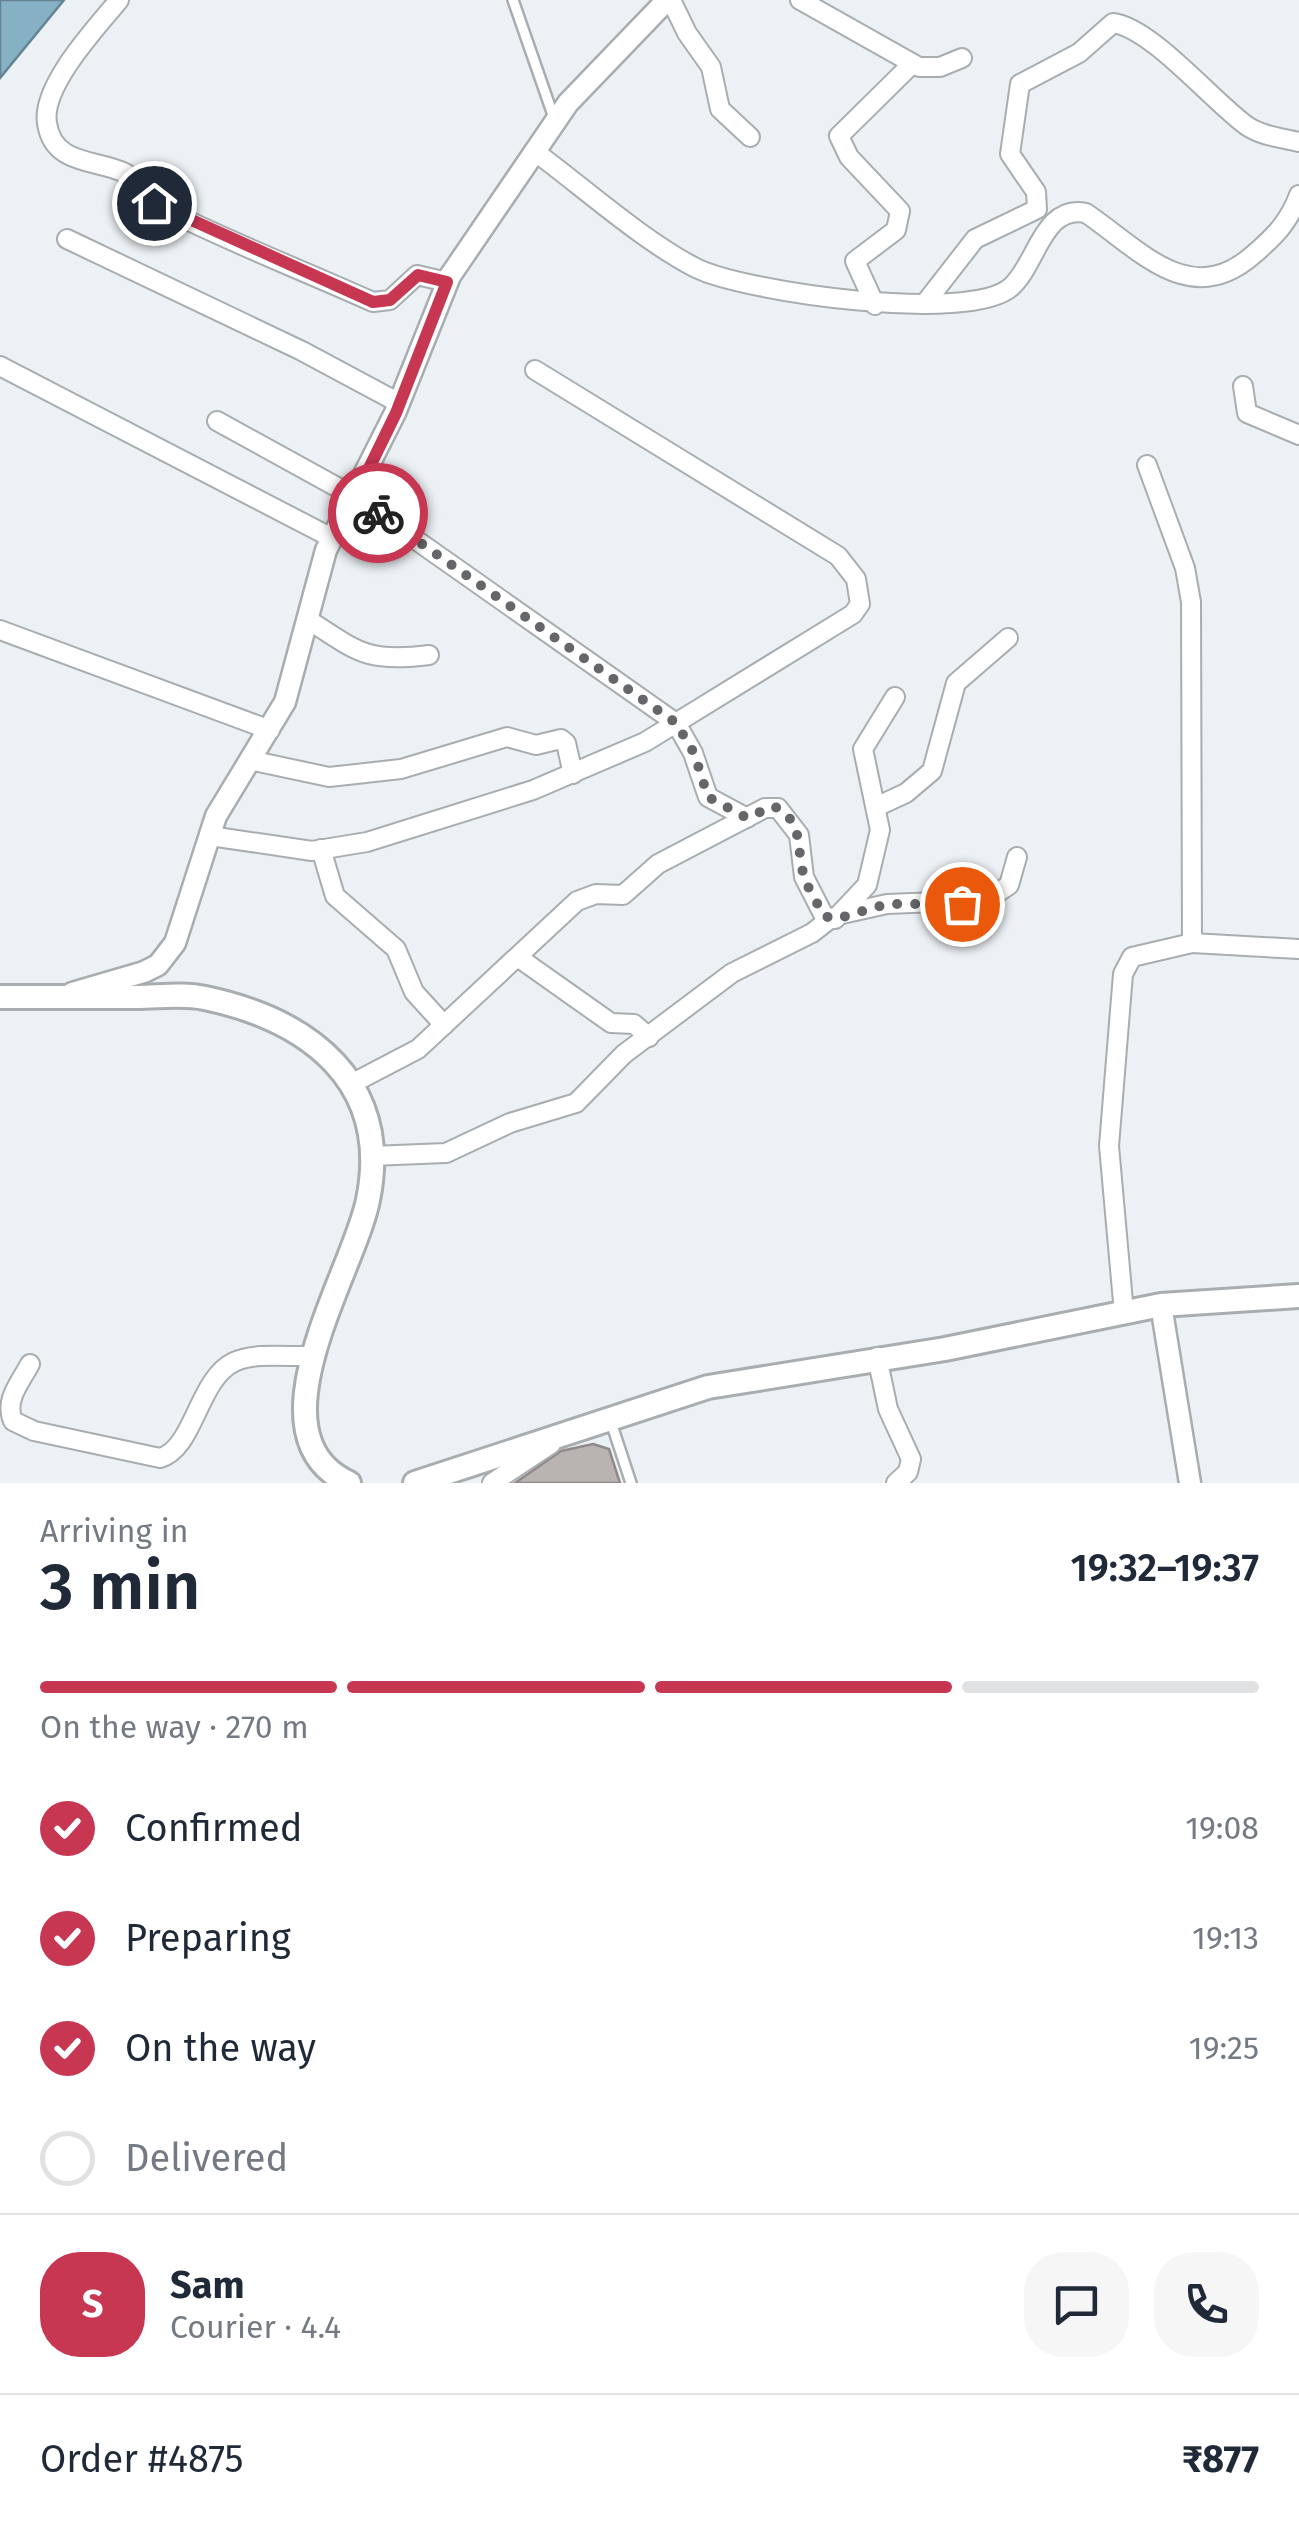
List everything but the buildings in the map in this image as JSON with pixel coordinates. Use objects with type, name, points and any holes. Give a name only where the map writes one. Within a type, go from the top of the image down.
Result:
[{"type":"main road","points":[[0,997],[201,997],[267,1015],[316,1042],[351,1084],[371,1136],[364,1212],[312,1356],[306,1385],[310,1437],[325,1469],[349,1483]]},
{"type":"main road","points":[[415,1483],[708,1387],[945,1349],[1161,1305],[1299,1296]]},
{"type":"street","points":[[118,0],[68,63],[48,108],[46,122],[52,138],[70,157],[122,172],[162,208],[373,302],[390,300],[418,275],[447,282]]},
{"type":"street","points":[[61,997],[158,965],[175,943],[210,836],[249,760],[285,702],[332,538],[399,403],[447,282],[555,120],[669,0],[686,33],[711,67],[720,110],[750,136]]},
{"type":"street","points":[[800,0],[912,64],[930,68],[962,58]]},
{"type":"street","points":[[926,302],[975,239],[1037,210],[1036,192],[1010,154],[1020,84],[1079,54],[1113,22],[1126,26],[1175,62],[1250,128],[1299,142]]},
{"type":"street","points":[[875,304],[855,261],[896,230],[900,211],[849,157],[839,136],[912,64]]},
{"type":"street","points":[[534,151],[705,272],[875,304],[986,298],[1010,289],[1059,215],[1071,210],[1086,213],[1188,279],[1225,273],[1240,267],[1282,231],[1299,195]]},
{"type":"street","points":[[67,239],[195,304],[302,351],[399,403]]},
{"type":"street","points":[[0,366],[332,538]]},
{"type":"street","points":[[210,836],[291,851],[321,849],[388,836],[573,774],[645,742],[853,614],[860,604],[860,591],[838,556],[535,370]]},
{"type":"street","points":[[1242,386],[1247,414],[1299,434]]},
{"type":"street","points":[[216,421],[355,497],[676,723],[694,753],[708,797],[747,818]]},
{"type":"street","points":[[1147,465],[1185,568],[1192,602],[1192,944]]},
{"type":"street","points":[[307,619],[355,650],[380,659],[429,655]]},
{"type":"street","points":[[0,630],[270,730]]},
{"type":"street","points":[[878,806],[906,793],[932,770],[956,682],[1008,638]]},
{"type":"street","points":[[371,1156],[446,1153],[510,1123],[576,1103],[618,1060],[740,968],[812,933],[835,917],[869,879],[880,830],[864,748],[896,697]]},
{"type":"street","points":[[249,760],[329,777],[401,769],[507,737],[536,745],[561,739],[566,743],[573,774]]},
{"type":"street","points":[[351,1084],[407,1056],[519,958],[576,901],[596,894],[623,895],[658,864],[773,806],[784,812],[799,835],[804,877],[835,917]]},
{"type":"street","points":[[321,849],[335,896],[396,948],[414,992],[444,1025]]},
{"type":"street","points":[[835,917],[887,904],[988,900],[1008,886],[1017,857]]},
{"type":"street","points":[[1124,1313],[1109,1146],[1123,974],[1132,957],[1192,944],[1299,949]]},
{"type":"street","points":[[519,958],[610,1024],[634,1024],[649,1037]]},
{"type":"street","points":[[1161,1305],[1190,1483]]},
{"type":"street","points":[[30,1364],[9,1407],[13,1421],[34,1430],[160,1458],[175,1450],[212,1382],[229,1364],[246,1358],[312,1356]]},
{"type":"street","points":[[877,1357],[888,1408],[911,1459],[908,1472],[896,1483]]},
{"type":"street","points":[[492,1483],[568,1433]]},
{"type":"lane","points":[[512,0],[555,120]]},
{"type":"lane","points":[[609,1417],[631,1483]]},
{"type":"water","points":[[0,0],[64,0],[0,78]]},
{"type":"way so far","points":[[378,513],[676,723],[694,753],[702,789],[708,797],[747,818],[773,806],[784,812],[796,827],[804,877],[824,916],[836,919],[841,914],[887,904],[962,904]]},
{"type":"route","points":[[154,203],[373,302],[390,300],[418,275],[447,282],[396,413],[355,497],[378,513]]}]
